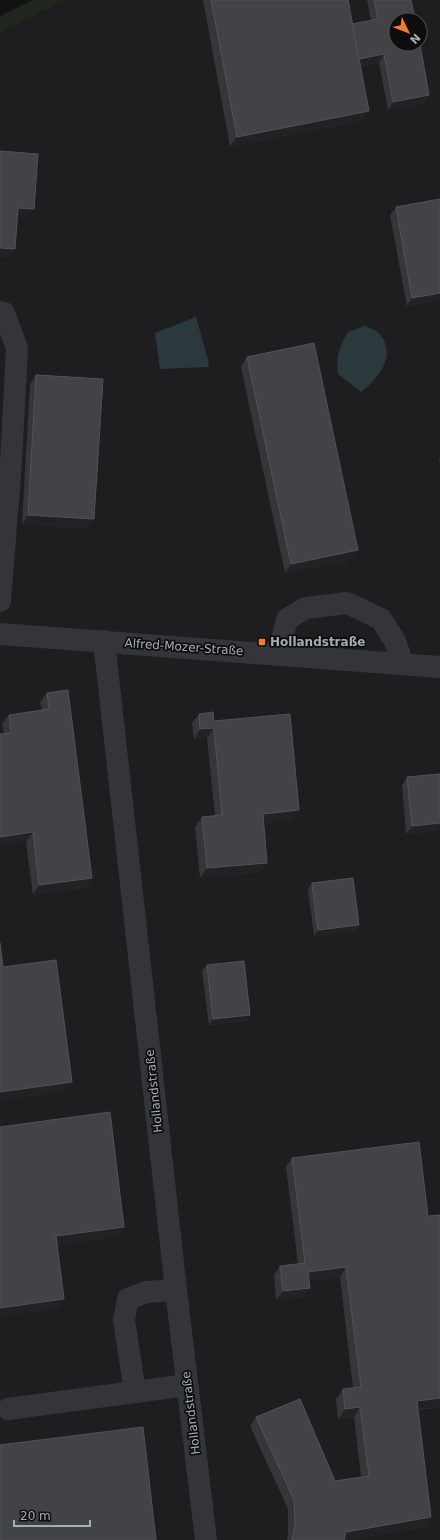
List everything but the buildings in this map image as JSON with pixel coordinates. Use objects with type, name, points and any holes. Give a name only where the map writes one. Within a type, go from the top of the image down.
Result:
[{"type":"street","points":[[0,312],[4,313],[17,348],[12,463],[0,601]]},
{"type":"street","points":[[278,655],[287,620],[306,608],[347,603],[380,619],[395,641],[403,664]]},
{"type":"street","name":"Alfred-Mozer-Straße","points":[[0,634],[440,667]]},
{"type":"street","name":"Hollandstraße","points":[[104,641],[176,1290],[206,1540]]},
{"type":"street","points":[[135,1392],[124,1320],[128,1299],[146,1292],[176,1290]]},
{"type":"street","points":[[8,1409],[187,1385]]},
{"type":"shaded area","points":[[33,0],[68,0],[0,33],[0,16]]},
{"type":"shaded area","points":[[69,0],[440,0],[440,1540],[0,1540],[0,33]]},
{"type":"shaded area","points":[[196,317],[209,363],[208,367],[160,369],[155,333]]},
{"type":"shaded area","points":[[365,326],[379,333],[387,350],[384,366],[380,373],[361,392],[338,374],[337,362],[340,347],[348,332]]},
{"type":"place","name":"Hollandstraße","points":[[262,642]]}]
